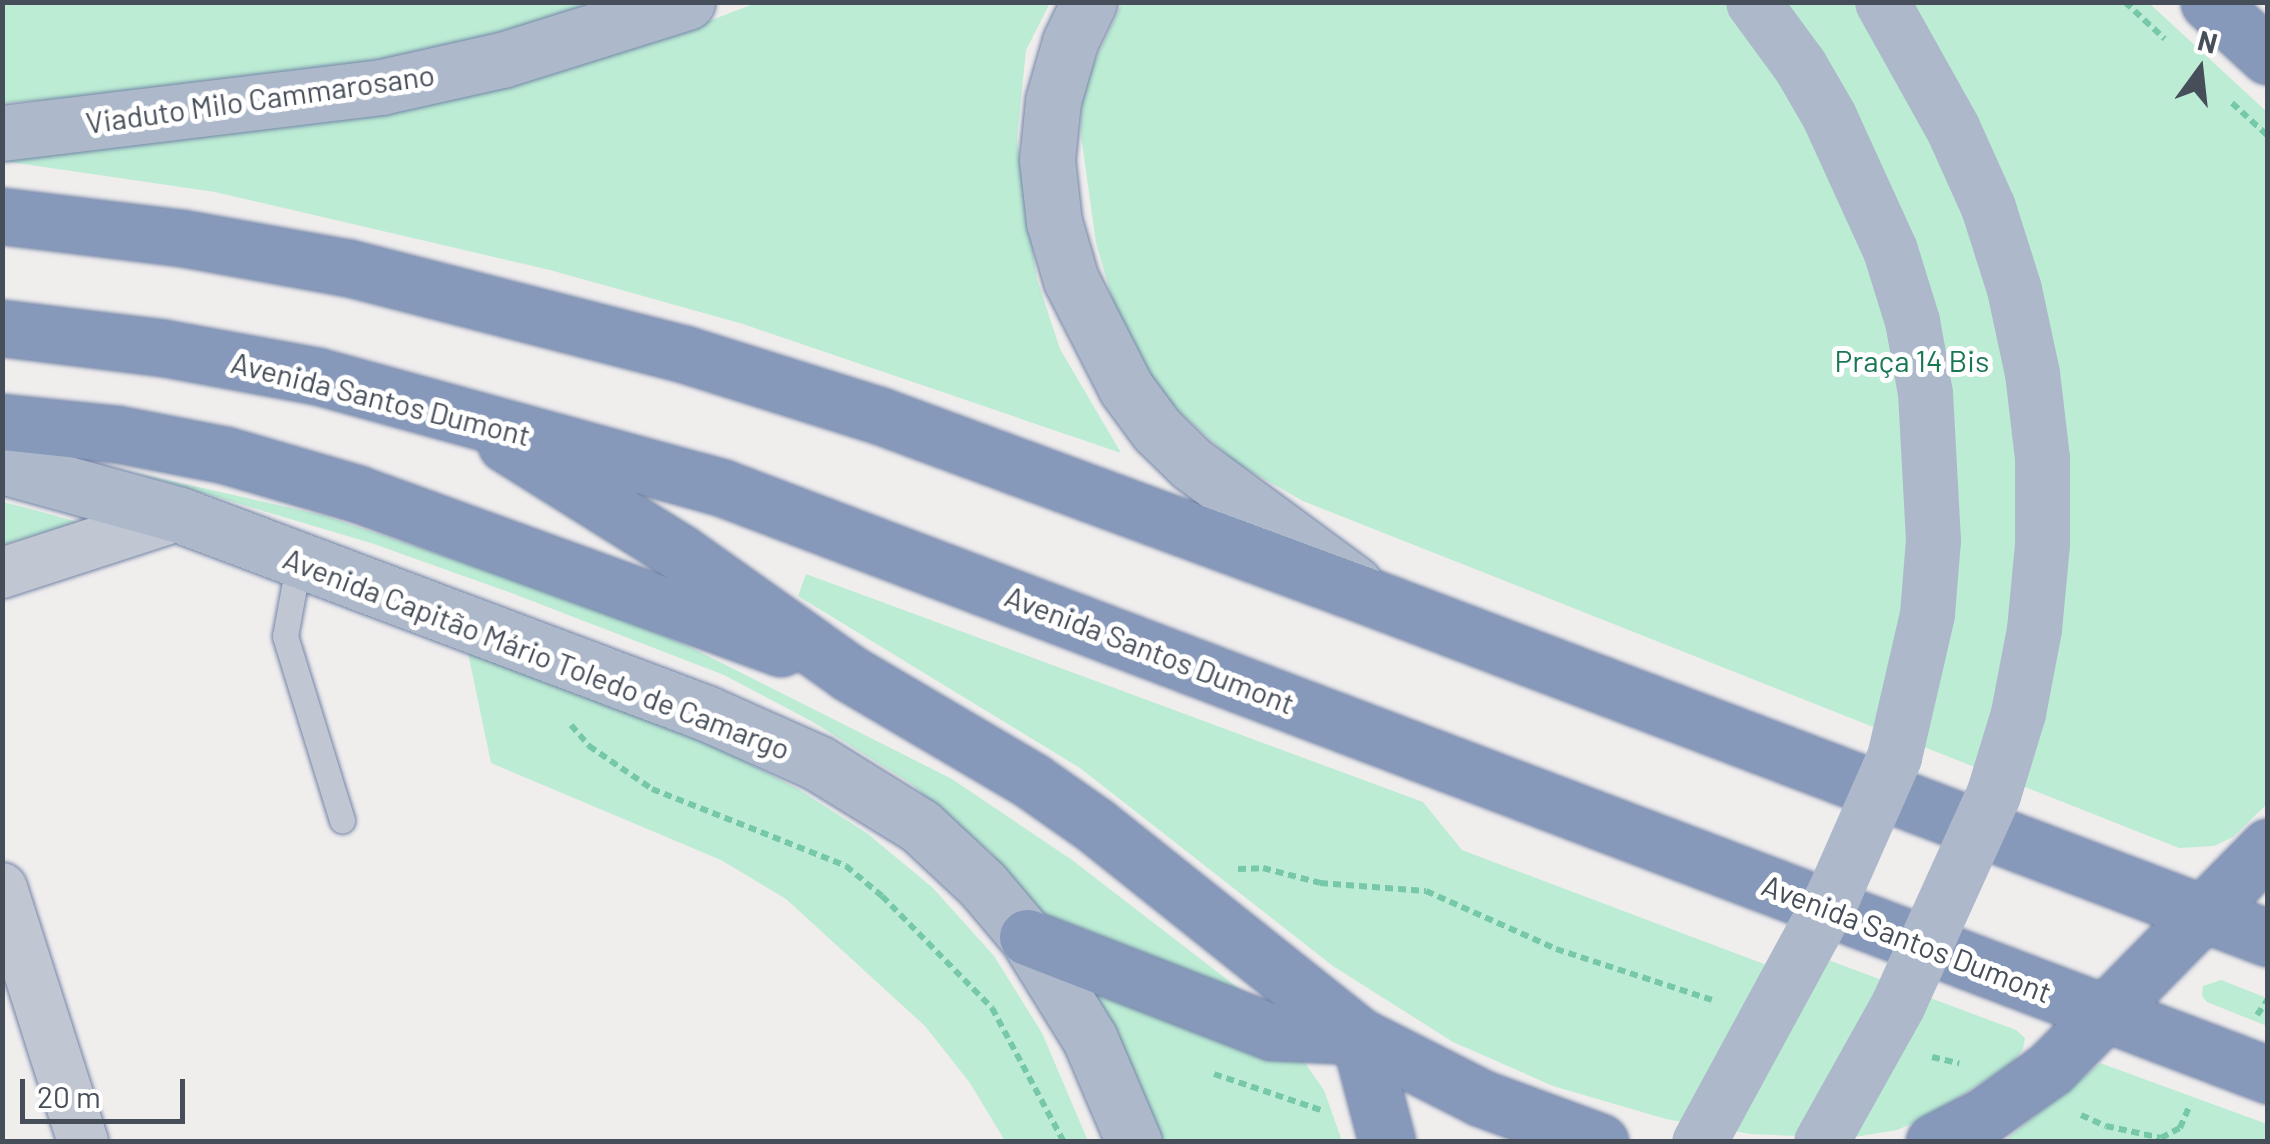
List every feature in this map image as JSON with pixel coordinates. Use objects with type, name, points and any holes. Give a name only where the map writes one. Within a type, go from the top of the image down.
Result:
[{"type":"highway","points":[[2209,2],[2268,56]]},
{"type":"highway","points":[[2,216],[182,238],[349,268],[665,349],[878,415],[1374,598],[2268,938]]},
{"type":"highway","name":"Avenida Santos Dumont","points":[[2,328],[164,348],[317,376],[723,488],[2268,1074]]},
{"type":"highway","points":[[458,412],[680,552],[849,674],[1032,781],[1200,905],[1359,1036],[1480,1098],[1600,1142]]},
{"type":"highway","points":[[2,422],[117,434],[207,452],[358,494],[849,674]]},
{"type":"highway","points":[[1934,1142],[2028,1088],[2107,1014],[2268,847]]},
{"type":"highway","points":[[1026,936],[1272,1032],[1359,1036]]},
{"type":"highway","points":[[1359,1036],[1387,1139]]},
{"type":"main road","name":"Viaduto Milo Cammarosano","points":[[2,134],[381,87],[502,60],[687,2]]},
{"type":"main road","points":[[1089,2],[1070,42],[1053,100],[1048,160],[1054,222],[1071,280],[1126,388],[1157,430],[1192,464],[1374,598]]},
{"type":"main road","points":[[1699,1142],[1834,893],[1894,757],[1927,614],[1933,540],[1932,466],[1925,393],[1912,321],[1890,250],[1829,116],[1800,66],[1753,2]]},
{"type":"main road","points":[[1821,1142],[1898,1004],[1993,795],[2018,714],[2034,629],[2042,544],[2042,458],[2032,373],[2014,289],[1988,208],[1954,129],[1882,2]]},
{"type":"main road","name":"Avenida Capitão Mário Toledo de Camargo","points":[[2,466],[180,515],[706,713],[818,762],[920,826],[983,885],[1026,936],[1090,1038],[1134,1142]]},
{"type":"street","points":[[2,573],[180,515]]},
{"type":"street","points":[[2,888],[82,1142]]},
{"type":"lane","points":[[299,560],[285,636],[342,820]]},
{"type":"path","points":[[565,717],[589,746],[652,789],[846,866],[882,896],[992,1008],[1006,1016]]},
{"type":"path","points":[[1200,905],[1236,870],[1247,867],[1320,883],[1426,890],[1556,949],[1727,1005]]},
{"type":"path","points":[[992,1008],[1064,1142]]},
{"type":"path","points":[[1913,1052],[1987,1070],[2106,1126],[2161,1138],[2180,1128],[2193,1096]]},
{"type":"path","points":[[1202,1069],[1332,1113],[1387,1139]]},
{"type":"green space","points":[[3,3],[640,3],[454,54],[106,96],[3,103]]},
{"type":"green space","points":[[756,3],[1050,3],[1026,50],[1017,139],[1037,279],[1060,349],[1121,453],[743,324],[550,270],[215,192],[3,161],[3,149],[675,34]]},
{"type":"green space","name":"Praça 14 Bis","points":[[1122,3],[2149,3],[2267,112],[2267,804],[2233,837],[2214,846],[2179,848],[1303,501],[1236,463],[1163,397],[1120,325],[1096,243],[1081,135],[1082,89]]},
{"type":"green space","points":[[136,473],[322,515],[565,596],[684,644],[952,779],[1072,860],[1268,1011],[1324,1090],[1342,1141],[1158,1141],[1115,1027],[1060,937],[991,853],[910,783],[813,722],[724,675],[514,594],[371,543]]},
{"type":"green space","points":[[3,502],[42,512],[77,522],[3,545]]},
{"type":"green space","points":[[806,574],[1423,802],[1462,850],[1764,964],[1815,955],[2016,1030],[2025,1038],[2023,1049],[2012,1063],[1930,1116],[1897,1130],[1848,1138],[1750,1134],[1666,1119],[1553,1086],[1453,1042],[1333,966],[1080,768],[798,596]]},
{"type":"green space","points":[[467,648],[717,747],[798,789],[868,834],[933,888],[994,956],[1042,1033],[1088,1141],[1005,1141],[970,1083],[925,1026],[786,899],[721,860],[491,763]]},
{"type":"green space","points":[[2221,980],[2267,998],[2267,1026],[2207,1002],[2202,996],[2203,986]]},
{"type":"green space","points":[[2100,1063],[2267,1124],[2267,1141],[2003,1142]]}]
